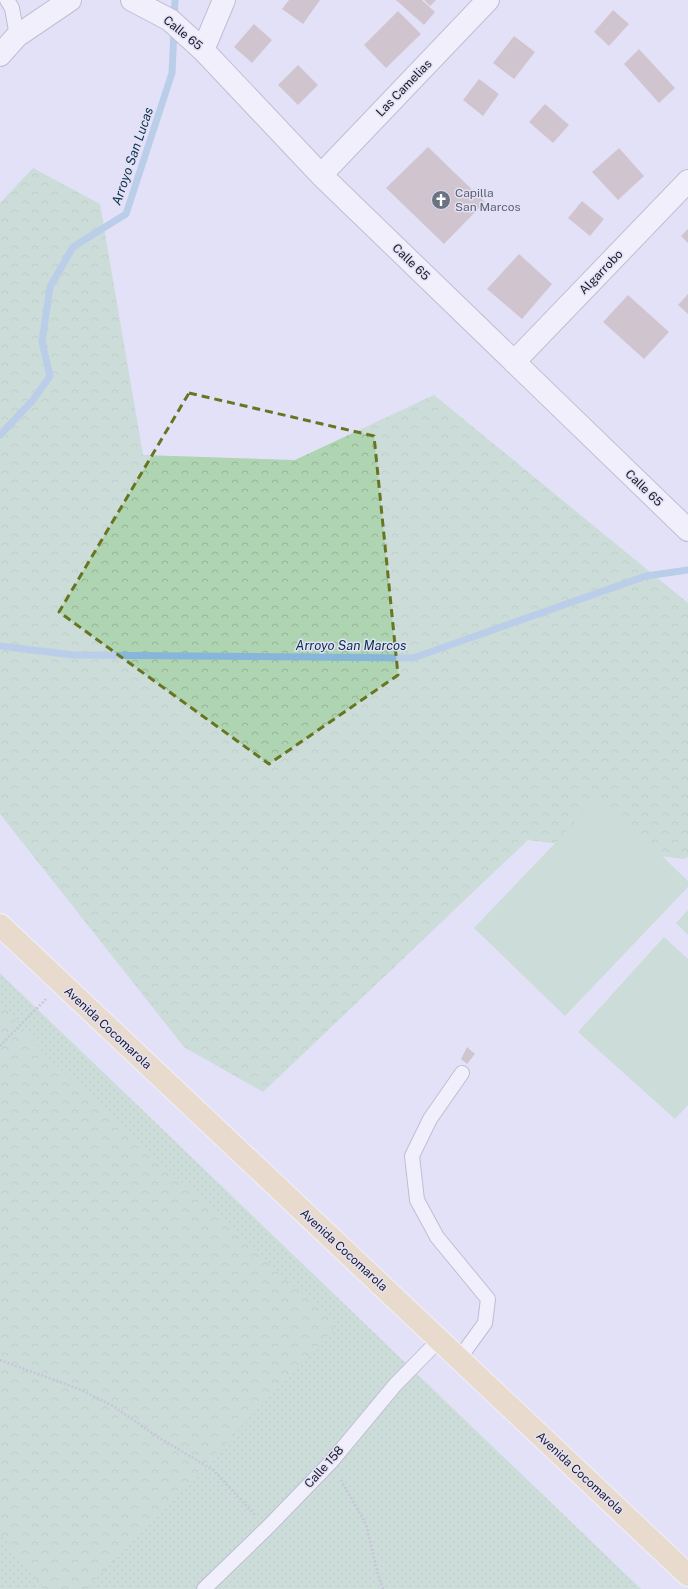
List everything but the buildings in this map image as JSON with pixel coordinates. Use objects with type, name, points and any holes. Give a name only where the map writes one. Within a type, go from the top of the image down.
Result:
[{"type":"main road","name":"Avenida Cocomarola","points":[[0,925],[688,1575]]},
{"type":"street","points":[[0,55],[17,36],[70,0]]},
{"type":"street","name":"Calle 65","points":[[132,0],[170,20],[203,50],[321,175],[688,530]]},
{"type":"street","points":[[203,50],[224,0]]},
{"type":"street","name":"Las Camelias","points":[[321,175],[488,0]]},
{"type":"street","name":"Algarrobo","points":[[514,362],[688,181]]},
{"type":"lane","points":[[7,0],[12,8],[17,36]]},
{"type":"lane","points":[[459,1359],[486,1322],[488,1299],[438,1237],[417,1200],[412,1156],[430,1119],[462,1073]]},
{"type":"lane","name":"Calle 158","points":[[204,1589],[267,1528],[331,1462],[395,1385],[439,1340]]},
{"type":"path","points":[[0,1046],[61,983]]},
{"type":"path","points":[[0,1360],[79,1389],[113,1406],[158,1437],[213,1470],[267,1528]]},
{"type":"path","points":[[331,1462],[366,1524],[377,1571],[383,1589]]},
{"type":"highlighted area","points":[[189,393],[374,436],[398,675],[269,764],[59,612]]},
{"type":"green space","points":[[33,168],[100,204],[143,455],[295,460],[434,395],[688,603],[688,857],[684,859],[528,840],[263,1092],[184,1047],[0,814],[0,203]]},
{"type":"green space","points":[[600,796],[688,881],[688,887],[565,1016],[474,928]]},
{"type":"green space","points":[[688,910],[688,935],[676,923]]},
{"type":"green space","points":[[664,937],[688,959],[688,1105],[675,1119],[578,1032]]},
{"type":"green space","points":[[0,973],[4,977],[641,1589],[0,1589]]},
{"type":"green space","points":[[0,1002],[49,1058],[337,1326],[87,1589],[44,1589],[0,1534]]},
{"type":"waterway","name":"Arroyo San Lucas","points":[[174,18],[175,0]]},
{"type":"waterway","name":"Arroyo San Lucas","points":[[0,435],[33,400],[50,376],[42,342],[50,287],[73,247],[126,214],[172,73],[174,30]]},
{"type":"waterway","name":"Arroyo San Marcos","points":[[0,646],[73,655],[413,658],[646,576],[688,570]]},
{"type":"place","name":"Capilla San Marcos","points":[[441,200]]}]
